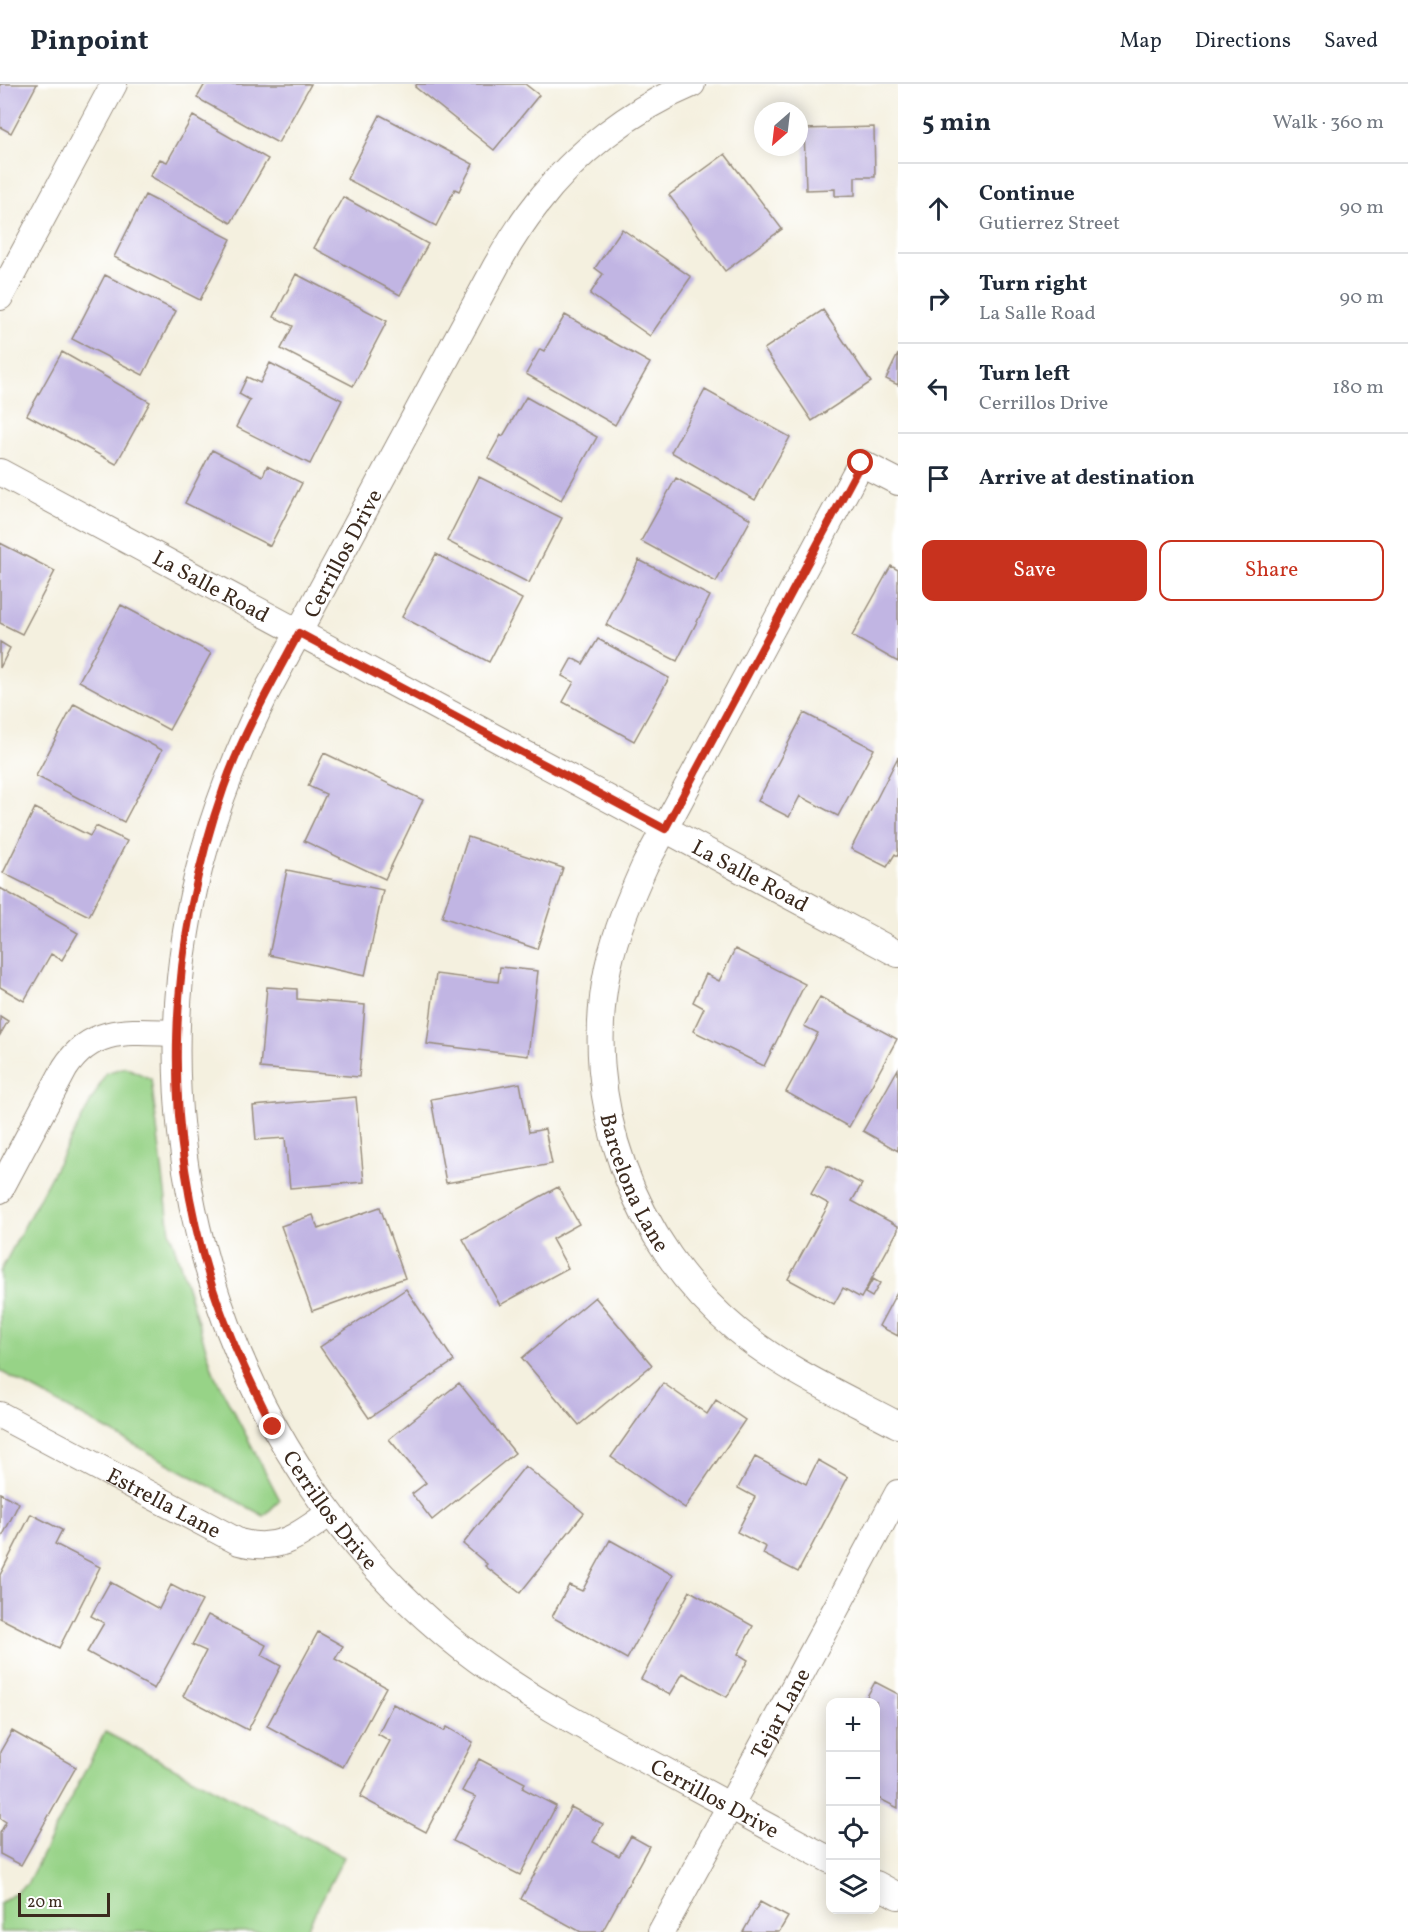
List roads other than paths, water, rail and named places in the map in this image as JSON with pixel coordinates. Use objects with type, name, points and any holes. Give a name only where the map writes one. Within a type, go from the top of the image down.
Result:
[{"type":"street","points":[[0,297],[114,84]]},
{"type":"street","name":"Cerrillos Drive","points":[[692,84],[651,104],[619,125],[590,149],[550,189],[520,226],[496,266],[244,738],[208,834],[186,932],[176,1033],[177,1084],[182,1145],[198,1236],[229,1334],[273,1427],[300,1471],[330,1513],[391,1584],[460,1647],[498,1675],[537,1701],[578,1724],[826,1857]]},
{"type":"street","name":"Barcelona Lane","points":[[898,482],[861,463],[665,829],[630,898],[617,933],[608,969],[601,1041],[608,1114],[629,1185],[645,1218],[685,1279],[710,1306],[767,1352],[898,1425]]},
{"type":"street","name":"La Salle Road","points":[[0,472],[898,954]]},
{"type":"street","points":[[0,1190],[65,1068],[78,1051],[96,1039],[116,1033],[176,1033]]},
{"type":"street","name":"Estrella Lane","points":[[0,1415],[239,1542],[261,1546],[283,1542],[303,1532],[330,1513]]},
{"type":"street","name":"Tejar Lane","points":[[661,1932],[898,1493]]},
{"type":"street","points":[[880,1886],[898,1896]]}]
